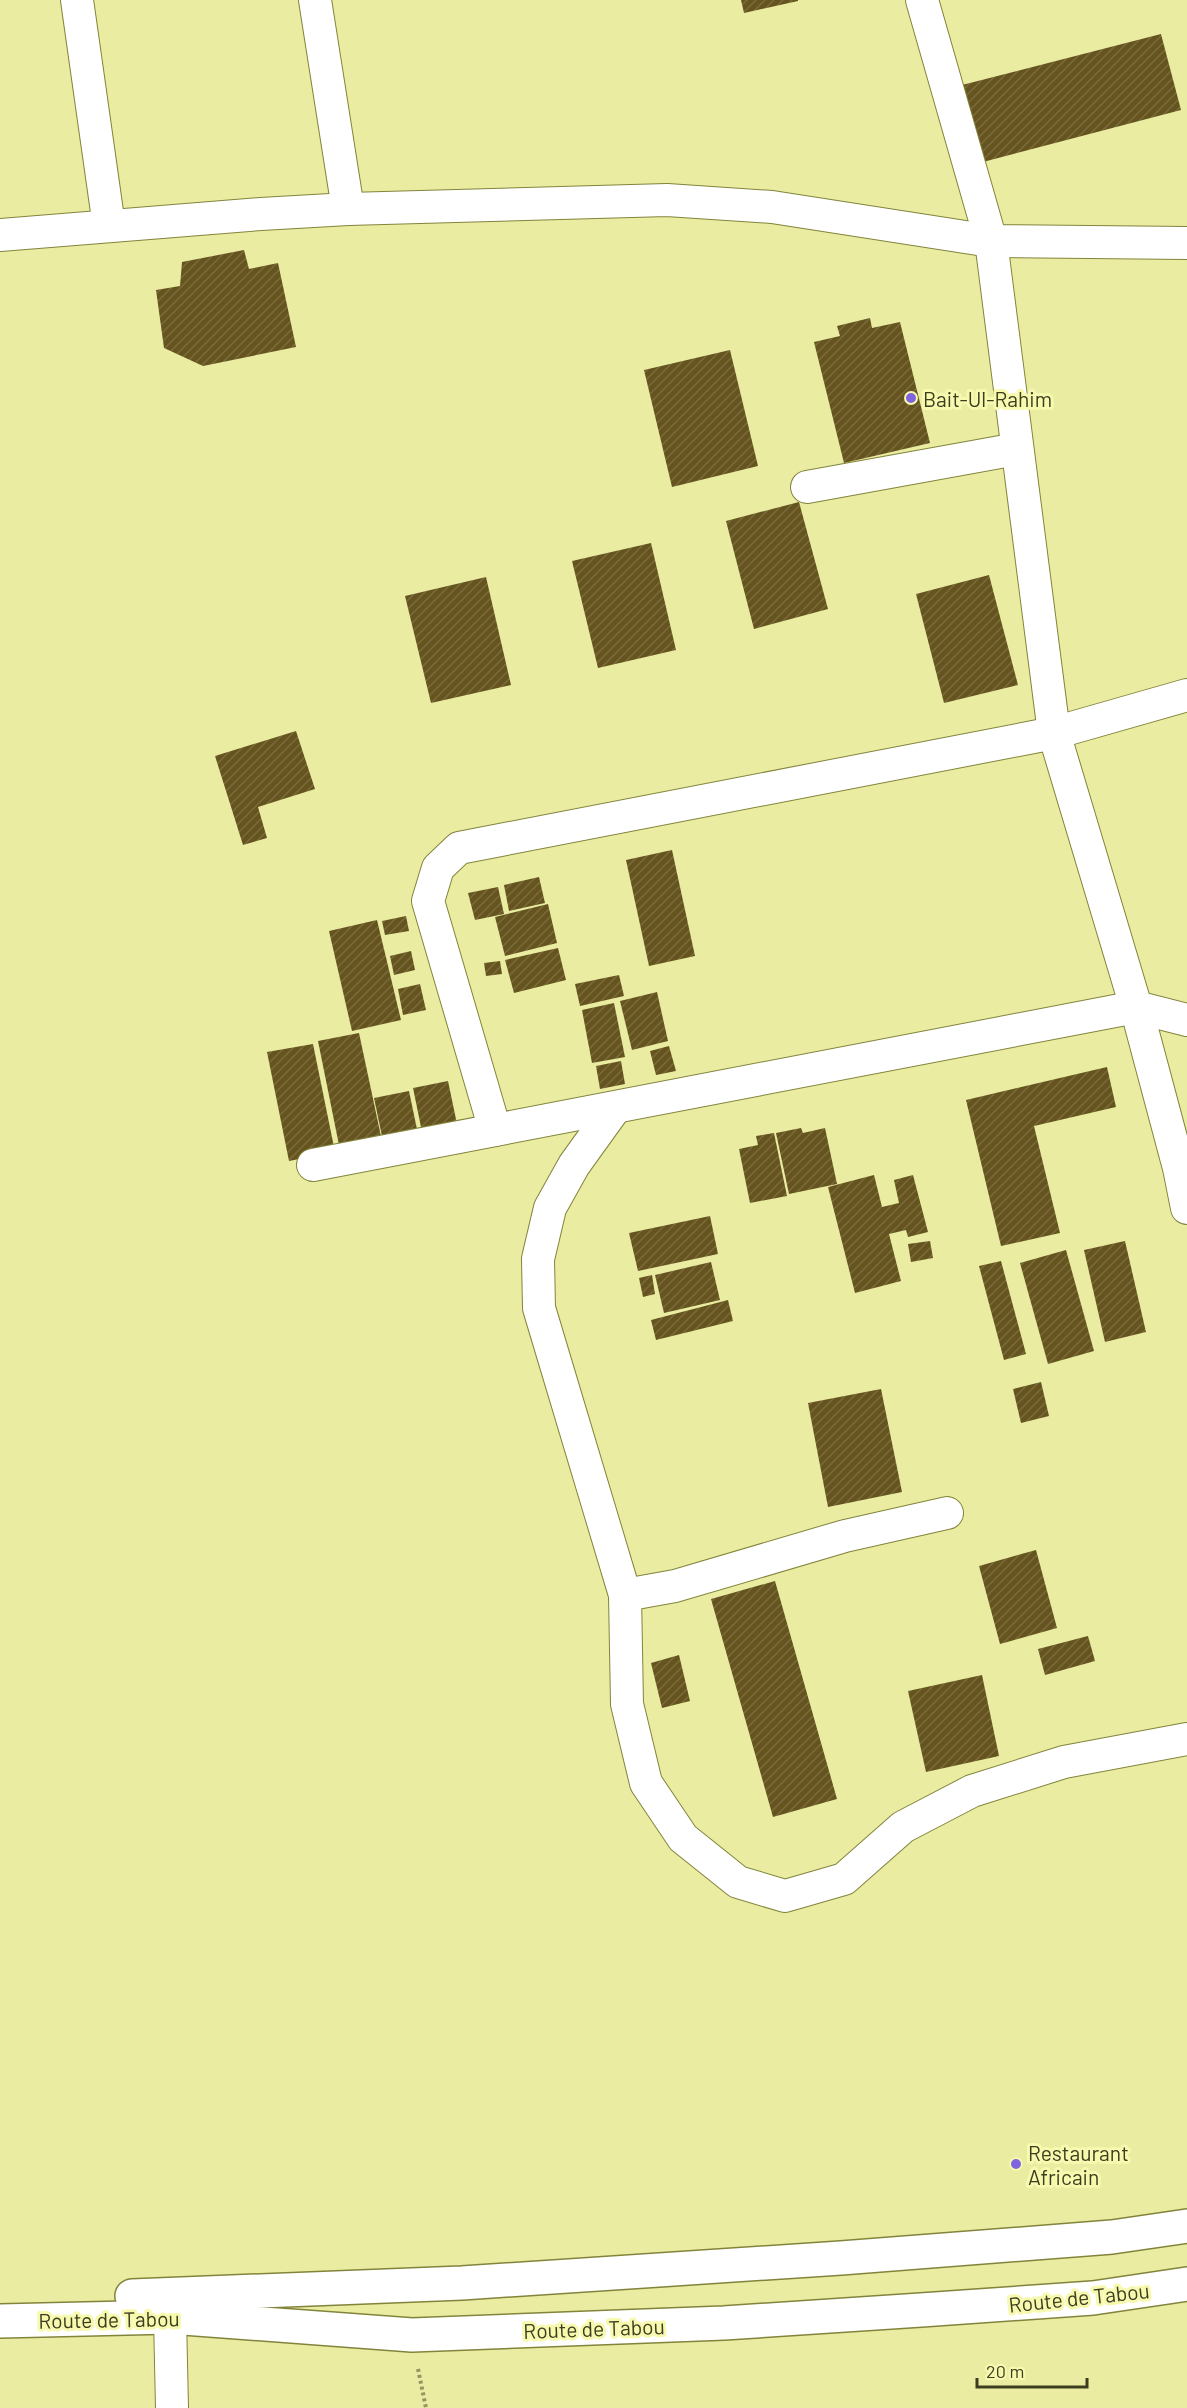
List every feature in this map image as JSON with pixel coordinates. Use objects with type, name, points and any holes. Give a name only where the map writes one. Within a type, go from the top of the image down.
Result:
[{"type":"main road","name":"Route de Tabou","points":[[0,2301],[462,2283],[1112,2237],[1187,2226]]},
{"type":"main road","name":"Route de Tabou","points":[[0,2321],[170,2317],[412,2336],[713,2323],[932,2310],[1093,2298],[1187,2284]]},
{"type":"street","points":[[77,0],[109,226]]},
{"type":"street","points":[[315,0],[348,209]]},
{"type":"street","points":[[922,0],[992,241],[1054,733],[1136,1007],[1179,1168],[1187,1209]]},
{"type":"street","points":[[0,235],[348,209],[667,200],[771,207],[992,241],[1187,243]]},
{"type":"street","points":[[807,487],[1017,449]]},
{"type":"street","points":[[495,1130],[428,901],[438,868],[459,848],[1054,733],[1187,695]]},
{"type":"street","points":[[313,1165],[1136,1007],[1187,1020]]},
{"type":"street","points":[[615,1108],[574,1165],[550,1208],[538,1259],[539,1308],[625,1595],[627,1704],[646,1782],[683,1838],[738,1882],[785,1896],[844,1879],[903,1827],[972,1791],[1064,1762],[1187,1739]]},
{"type":"street","points":[[625,1595],[675,1586],[845,1536],[947,1513]]},
{"type":"street","points":[[170,2317],[172,2408]]},
{"type":"building","points":[[741,0],[798,0],[798,1],[744,13]]},
{"type":"building","points":[[1161,34],[1181,110],[983,162],[962,85]]},
{"type":"building","points":[[244,250],[249,269],[278,263],[296,347],[203,366],[164,348],[156,290],[180,286],[182,262]]},
{"type":"building","points":[[870,318],[872,328],[900,322],[930,443],[844,463],[814,342],[840,336],[837,326]]},
{"type":"building","points":[[730,350],[758,466],[672,487],[644,370]]},
{"type":"building","points":[[799,502],[828,609],[754,629],[726,521]]},
{"type":"building","points":[[651,543],[676,650],[598,668],[572,561]]},
{"type":"building","points":[[989,575],[1018,685],[944,703],[916,594]]},
{"type":"building","points":[[486,577],[511,685],[431,703],[405,596]]},
{"type":"building","points":[[296,731],[315,789],[258,807],[267,838],[243,845],[215,756]]},
{"type":"building","points":[[672,850],[695,956],[649,966],[626,860]]},
{"type":"building","points":[[539,877],[545,903],[509,911],[504,885]]},
{"type":"building","points":[[498,887],[504,914],[475,920],[468,893]]},
{"type":"building","points":[[548,904],[557,943],[505,956],[495,917]]},
{"type":"building","points":[[406,916],[409,931],[385,935],[382,921]]},
{"type":"building","points":[[377,920],[401,1020],[352,1031],[329,931]]},
{"type":"building","points":[[558,948],[566,980],[514,993],[505,960]]},
{"type":"building","points":[[411,951],[415,970],[394,975],[390,956]]},
{"type":"building","points":[[500,961],[502,974],[486,976],[484,963]]},
{"type":"building","points":[[619,975],[624,996],[580,1006],[575,984]]},
{"type":"building","points":[[420,984],[426,1010],[403,1015],[398,989]]},
{"type":"building","points":[[657,992],[668,1041],[632,1050],[620,1001]]},
{"type":"building","points":[[614,1003],[625,1057],[592,1063],[582,1010]]},
{"type":"building","points":[[359,1033],[382,1141],[340,1150],[318,1041]]},
{"type":"building","points":[[313,1044],[335,1152],[289,1161],[267,1052]]},
{"type":"building","points":[[669,1046],[676,1071],[656,1075],[650,1051]]},
{"type":"building","points":[[621,1061],[625,1084],[600,1089],[596,1066]]},
{"type":"building","points":[[1107,1067],[1116,1107],[1034,1126],[1060,1233],[1001,1246],[966,1100]]},
{"type":"building","points":[[448,1081],[457,1124],[422,1132],[413,1088]]},
{"type":"building","points":[[409,1091],[418,1134],[383,1141],[374,1098]]},
{"type":"building","points":[[801,1128],[803,1133],[825,1128],[837,1184],[789,1194],[776,1133]]},
{"type":"building","points":[[774,1133],[787,1196],[750,1203],[739,1149],[758,1145],[756,1136]]},
{"type":"building","points":[[874,1175],[882,1207],[899,1203],[894,1180],[913,1175],[928,1232],[908,1237],[906,1230],[889,1234],[901,1281],[855,1293],[828,1187]]},
{"type":"building","points":[[710,1216],[718,1254],[638,1271],[629,1233]]},
{"type":"building","points":[[930,1241],[933,1258],[911,1262],[908,1244]]},
{"type":"building","points":[[1125,1241],[1146,1332],[1105,1342],[1084,1250]]},
{"type":"building","points":[[1066,1250],[1094,1351],[1048,1364],[1020,1263]]},
{"type":"building","points":[[1001,1261],[1026,1354],[1004,1360],[979,1266]]},
{"type":"building","points":[[711,1262],[720,1300],[664,1313],[655,1275]]},
{"type":"building","points":[[652,1275],[655,1294],[643,1297],[639,1278]]},
{"type":"building","points":[[728,1300],[733,1321],[656,1340],[651,1320]]},
{"type":"building","points":[[1041,1382],[1049,1416],[1021,1423],[1013,1389]]},
{"type":"building","points":[[881,1389],[902,1492],[828,1507],[808,1403]]},
{"type":"building","points":[[1036,1550],[1057,1628],[1000,1644],[979,1566]]},
{"type":"building","points":[[775,1581],[837,1799],[773,1817],[711,1599]]},
{"type":"building","points":[[1088,1636],[1095,1661],[1045,1675],[1038,1649]]},
{"type":"building","points":[[679,1655],[690,1701],[662,1708],[651,1663]]},
{"type":"building","points":[[982,1675],[999,1756],[926,1772],[908,1691]]},
{"type":"place","name":"Bait-Ul-Rahim","points":[[911,398]]},
{"type":"place","name":"Restaurant Africain","points":[[1016,2164]]}]
